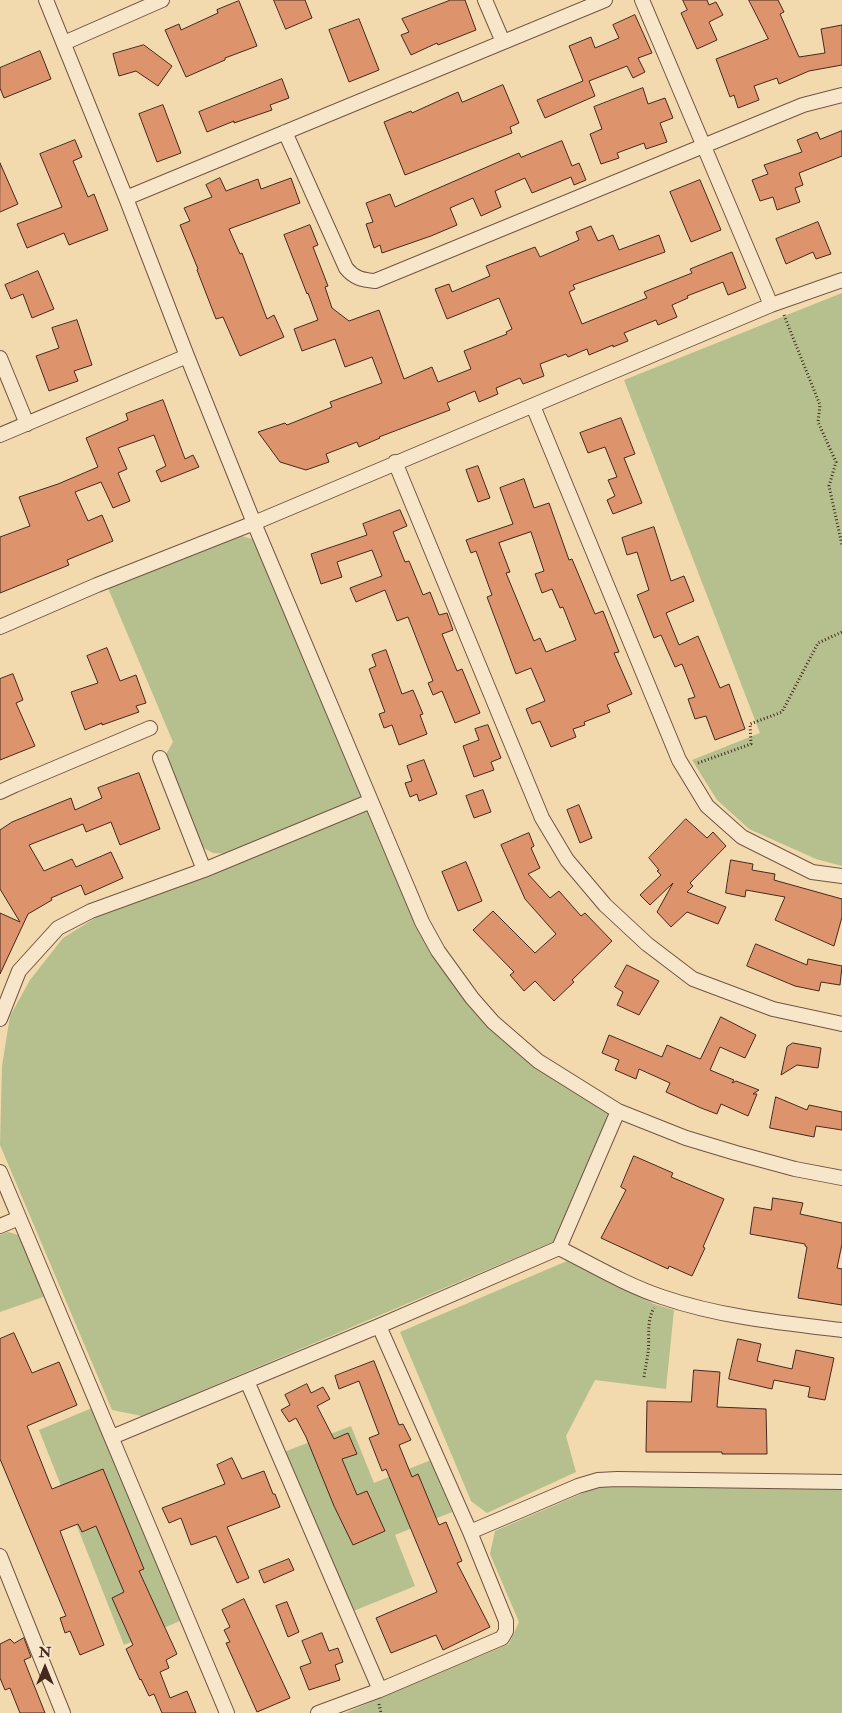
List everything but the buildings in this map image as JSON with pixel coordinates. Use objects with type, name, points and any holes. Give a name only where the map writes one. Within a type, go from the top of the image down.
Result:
[{"type":"street","points":[[46,0],[254,522],[422,922],[438,951],[472,998],[493,1022],[538,1061],[618,1111],[686,1138],[736,1153],[795,1169],[842,1178]]},
{"type":"street","points":[[64,43],[162,0]]},
{"type":"street","points":[[485,0],[503,42]]},
{"type":"street","points":[[126,198],[605,0]]},
{"type":"street","points":[[642,0],[775,304]]},
{"type":"street","points":[[285,132],[346,268],[353,276],[375,281],[803,105],[842,95]]},
{"type":"street","points":[[0,627],[775,304],[842,280]]},
{"type":"street","points":[[0,435],[187,356]]},
{"type":"street","points":[[0,358],[27,424]]},
{"type":"street","points":[[533,406],[679,760],[708,806],[742,837],[812,872],[842,876]]},
{"type":"street","points":[[395,462],[542,818],[567,860],[605,905],[647,944],[693,979],[773,1009],[842,1024]]},
{"type":"street","points":[[0,792],[150,728]]},
{"type":"street","points":[[160,758],[204,870]]},
{"type":"street","points":[[0,1019],[19,971],[58,928],[91,911],[204,870],[371,801]]},
{"type":"street","points":[[112,1437],[379,1326],[559,1248],[618,1111]]},
{"type":"street","points":[[0,1172],[227,1713]]},
{"type":"street","points":[[0,1226],[19,1218]]},
{"type":"street","points":[[559,1248],[630,1285],[661,1297],[706,1310],[781,1323],[842,1330]]},
{"type":"street","points":[[318,1713],[380,1690],[502,1638],[506,1631],[506,1620],[470,1532],[379,1326]]},
{"type":"street","points":[[247,1381],[380,1690]]},
{"type":"street","points":[[470,1532],[578,1486],[598,1480],[842,1482]]},
{"type":"street","points":[[0,1556],[63,1713]]},
{"type":"path","points":[[775,304],[820,405],[818,422],[836,462],[829,486],[842,545]]},
{"type":"path","points":[[684,768],[750,744],[750,724],[782,712],[818,643],[842,632]]},
{"type":"path","points":[[644,1377],[652,1312],[661,1297]]},
{"type":"green space","points":[[842,293],[842,866],[816,859],[749,829],[717,800],[692,760],[760,733],[624,380]]},
{"type":"green space","points":[[242,536],[256,540],[366,797],[228,854],[213,853],[198,845],[164,758],[173,742],[108,588]]},
{"type":"green space","points":[[368,809],[418,924],[490,1025],[611,1113],[555,1241],[142,1416],[112,1410],[0,1145],[2,1066],[10,1016],[30,980],[63,938],[97,917],[208,876]]},
{"type":"green space","points":[[8,1232],[22,1236],[46,1296],[0,1312],[0,1235]]},
{"type":"green space","points":[[567,1261],[654,1304],[674,1310],[666,1389],[595,1380],[566,1436],[576,1472],[487,1513],[471,1501],[400,1332]]},
{"type":"green space","points":[[92,1408],[180,1621],[124,1645],[39,1430]]},
{"type":"green space","points":[[351,1426],[374,1483],[431,1460],[452,1512],[395,1535],[415,1586],[351,1612],[284,1452]]},
{"type":"green space","points":[[603,1486],[842,1488],[842,1713],[345,1713],[509,1644],[519,1622],[490,1554],[495,1531]]}]
